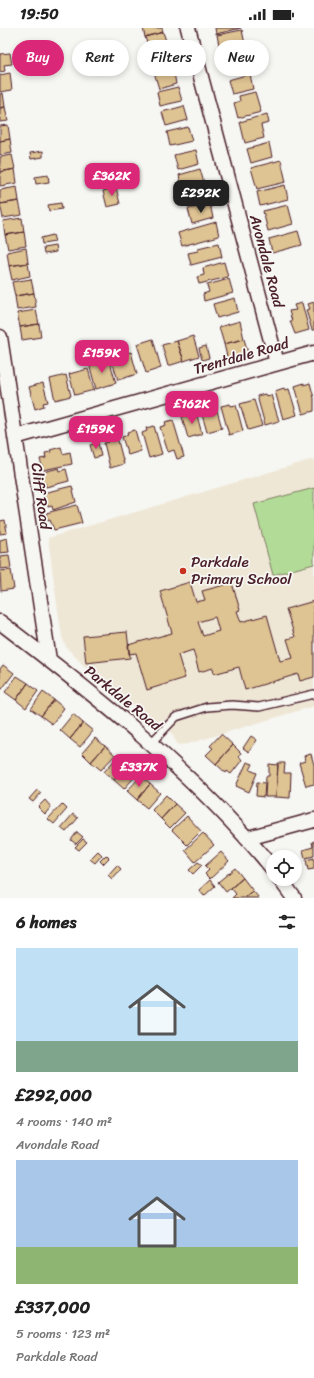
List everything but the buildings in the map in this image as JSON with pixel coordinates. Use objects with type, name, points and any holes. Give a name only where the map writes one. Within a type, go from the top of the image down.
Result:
[{"type":"street","name":"Avondale Road","points":[[188,28],[277,363]]},
{"type":"street","name":"Cliff Road","points":[[0,337],[48,660]]},
{"type":"street","name":"Trentdale Road","points":[[15,437],[314,353]]},
{"type":"street","name":"Parkdale Road","points":[[0,622],[151,743],[212,800],[248,838],[266,860]]},
{"type":"street","points":[[248,838],[314,820]]},
{"type":"street","points":[[285,886],[294,898]]},
{"type":"lane","points":[[151,743],[176,717],[207,707],[232,705],[259,707],[314,694]]},
{"type":"shaded area","name":"Parkdale Primary School","points":[[314,459],[314,706],[188,744],[178,745],[167,726],[152,721],[88,670],[66,647],[62,637],[48,538]]},
{"type":"green space","points":[[314,488],[314,564],[273,575],[254,504]]},
{"type":"place","name":"Parkdale Primary School","points":[[183,571]]}]
